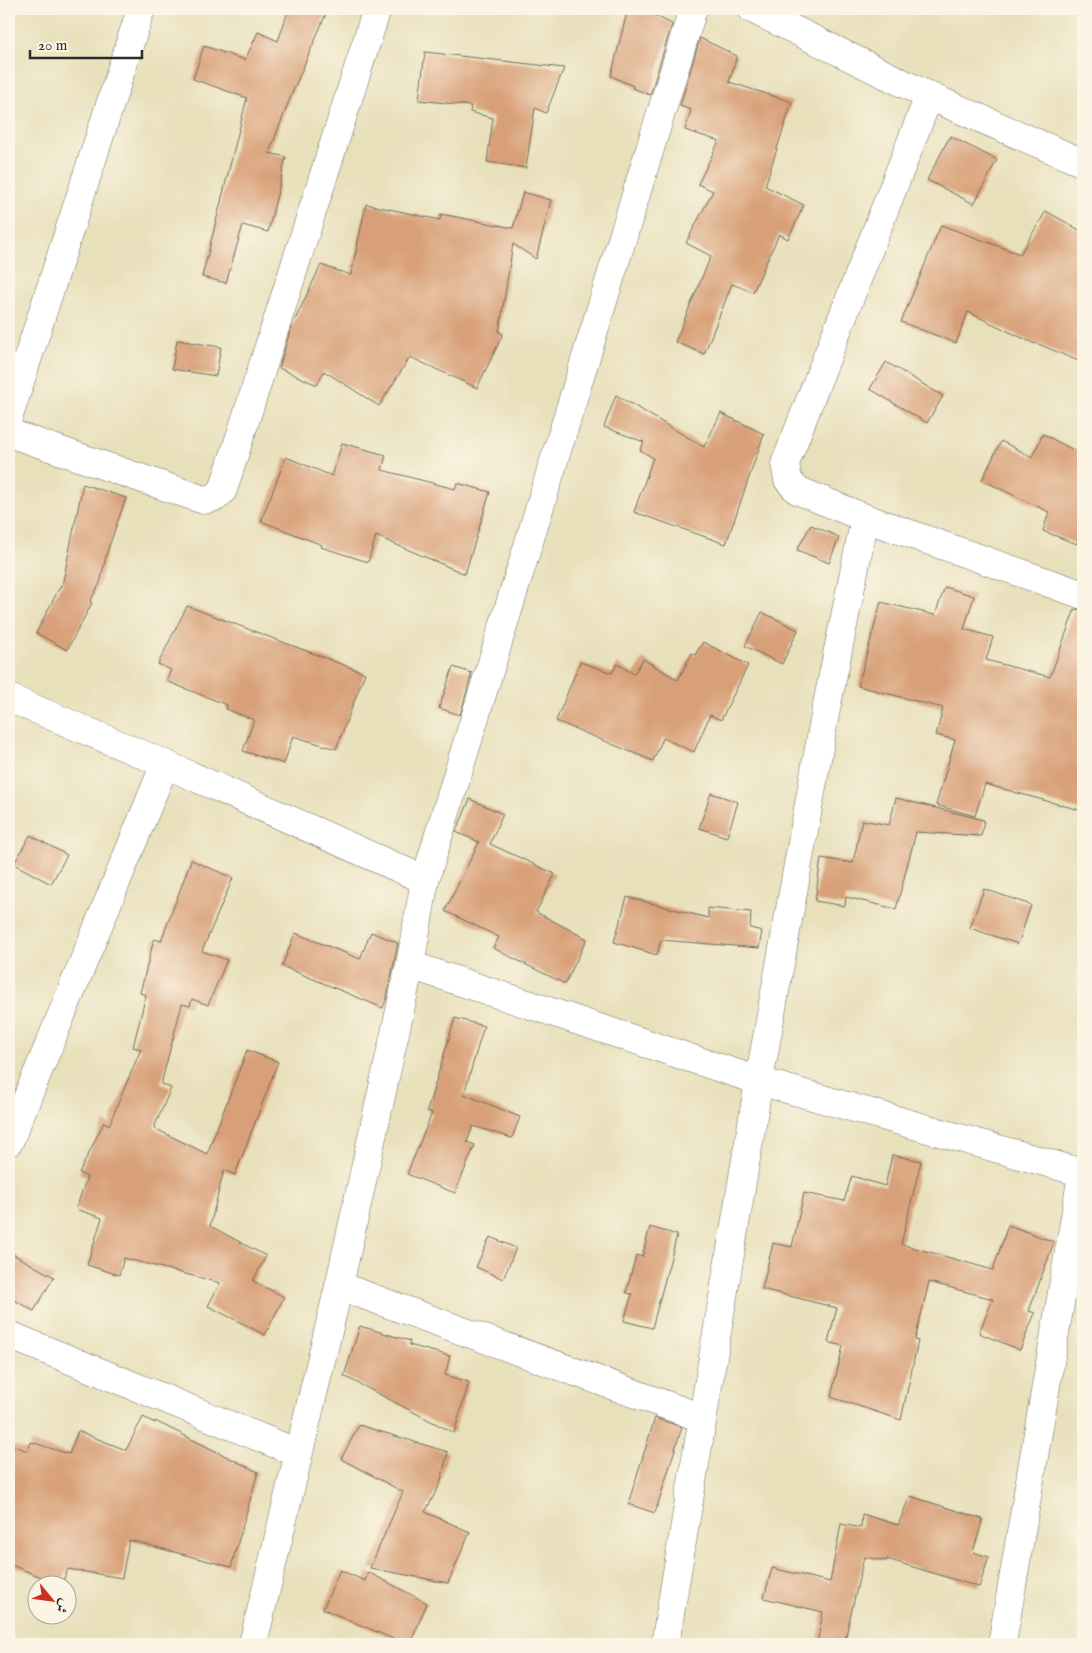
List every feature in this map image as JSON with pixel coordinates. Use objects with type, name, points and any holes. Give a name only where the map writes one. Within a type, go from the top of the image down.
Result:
[{"type":"street","points":[[9,416],[141,9]]},
{"type":"street","points":[[9,433],[204,500],[216,497],[223,490],[378,9]]},
{"type":"street","points":[[253,1644],[338,1286],[410,965],[425,880],[693,9]]},
{"type":"street","points":[[752,9],[929,96],[1083,163]]},
{"type":"street","points":[[929,96],[785,464],[788,480],[797,490],[865,518],[1083,595]]},
{"type":"street","points":[[665,1644],[759,1081],[826,709],[865,518]]},
{"type":"street","points":[[9,698],[165,764],[425,880]]},
{"type":"street","points":[[10,1134],[165,764]]},
{"type":"street","points":[[410,965],[759,1081],[1083,1173]]},
{"type":"street","points":[[1002,1644],[1083,1169]]},
{"type":"street","points":[[338,1286],[702,1418]]},
{"type":"street","points":[[9,1335],[298,1453]]},
{"type":"building","points":[[289,9],[328,9],[269,153],[286,157],[268,232],[243,225],[226,283],[202,277],[247,98],[193,79],[204,46],[245,60],[258,32],[278,41]]},
{"type":"building","points":[[628,9],[641,9],[672,24],[650,95],[632,88],[633,86],[611,76]]},
{"type":"building","points":[[700,38],[737,56],[729,82],[792,102],[765,186],[804,205],[788,239],[779,234],[753,292],[732,284],[704,354],[675,342],[711,256],[686,243],[713,191],[698,184],[719,141],[685,130],[691,110],[680,106]]},
{"type":"building","points":[[425,52],[564,68],[546,113],[535,108],[526,168],[487,162],[493,118],[470,112],[471,106],[419,100]]},
{"type":"building","points":[[950,136],[997,160],[974,204],[927,180]]},
{"type":"building","points":[[523,192],[551,200],[536,259],[513,244],[499,332],[503,334],[477,388],[410,357],[379,406],[324,371],[317,385],[279,368],[291,328],[321,265],[351,275],[366,204],[440,220],[441,214],[513,228]]},
{"type":"building","points":[[1046,211],[1083,232],[1083,363],[1035,344],[968,312],[956,343],[901,322],[941,225],[1020,254]]},
{"type":"building","points":[[177,340],[221,347],[216,376],[172,369]]},
{"type":"building","points":[[886,362],[943,396],[927,423],[870,389]]},
{"type":"building","points":[[616,395],[704,447],[721,413],[764,434],[726,544],[634,512],[653,458],[640,450],[644,442],[604,427]]},
{"type":"building","points":[[1043,434],[1083,455],[1083,528],[1077,544],[1043,531],[1049,512],[982,480],[1001,441],[1032,457]]},
{"type":"building","points":[[342,443],[386,455],[382,470],[455,489],[457,483],[490,492],[465,574],[376,536],[368,562],[321,547],[322,545],[261,521],[286,457],[332,476]]},
{"type":"building","points":[[83,484],[126,498],[107,552],[100,583],[90,602],[92,603],[67,650],[36,633],[62,586]]},
{"type":"building","points":[[811,525],[839,537],[829,563],[797,550]]},
{"type":"building","points":[[945,587],[974,596],[964,629],[993,637],[986,660],[1050,677],[1075,609],[1083,610],[1083,811],[985,784],[975,816],[936,805],[955,740],[936,735],[943,708],[858,686],[881,602],[935,615]]},
{"type":"building","points":[[187,606],[365,673],[336,749],[293,736],[284,764],[243,751],[254,720],[226,709],[227,705],[166,681],[171,670],[158,664]]},
{"type":"building","points":[[762,612],[798,630],[782,664],[745,646]]},
{"type":"building","points":[[703,642],[748,665],[721,720],[710,715],[694,752],[663,738],[653,761],[556,721],[580,662],[612,673],[617,664],[634,674],[643,659],[678,680],[692,653],[695,655]]},
{"type":"building","points":[[453,667],[472,673],[460,715],[439,708]]},
{"type":"building","points":[[711,793],[738,802],[727,837],[699,828]]},
{"type":"building","points":[[896,798],[984,820],[981,836],[916,832],[896,909],[846,897],[845,906],[815,901],[821,858],[853,863],[862,820],[889,825]]},
{"type":"building","points":[[470,799],[503,814],[490,844],[555,874],[536,912],[587,939],[565,984],[493,948],[499,937],[445,911],[479,842],[456,832]]},
{"type":"building","points":[[30,835],[67,855],[51,884],[14,864]]},
{"type":"building","points":[[191,860],[233,878],[202,951],[227,960],[208,1005],[192,999],[190,1006],[182,1004],[161,1084],[171,1088],[154,1128],[207,1154],[247,1050],[278,1062],[235,1175],[224,1170],[210,1226],[266,1256],[253,1281],[284,1297],[265,1335],[208,1306],[220,1283],[124,1258],[119,1275],[87,1265],[102,1218],[76,1209],[87,1177],[79,1173],[104,1122],[109,1125],[141,1049],[133,1047],[146,995],[140,993],[154,939],[161,941]]},
{"type":"building","points":[[984,889],[1031,905],[1018,944],[970,928]]},
{"type":"building","points":[[627,897],[708,918],[708,908],[751,912],[750,928],[762,931],[759,948],[661,940],[657,955],[614,942]]},
{"type":"building","points":[[371,932],[398,943],[383,1008],[282,966],[295,933],[360,959]]},
{"type":"building","points":[[455,1018],[484,1026],[464,1094],[520,1117],[512,1138],[473,1126],[467,1142],[475,1145],[455,1193],[407,1174],[432,1113],[427,1111]]},
{"type":"building","points":[[892,1155],[921,1161],[901,1244],[993,1270],[1008,1225],[1054,1242],[1029,1311],[1035,1313],[1020,1350],[979,1333],[993,1299],[929,1282],[915,1340],[918,1341],[901,1420],[831,1397],[843,1346],[828,1342],[837,1308],[762,1289],[773,1243],[792,1247],[804,1193],[844,1201],[852,1176],[885,1186]]},
{"type":"building","points":[[650,1227],[677,1235],[652,1328],[624,1321],[632,1294],[626,1293],[636,1255],[642,1257]]},
{"type":"building","points":[[490,1237],[516,1248],[503,1279],[476,1267]]},
{"type":"building","points":[[9,1252],[54,1277],[34,1311],[9,1297]]},
{"type":"building","points":[[360,1326],[410,1341],[409,1345],[450,1356],[445,1375],[469,1382],[454,1433],[344,1376]]},
{"type":"building","points":[[143,1417],[155,1423],[155,1421],[258,1472],[231,1567],[129,1540],[122,1578],[68,1569],[65,1576],[39,1576],[9,1564],[9,1444],[28,1451],[31,1442],[69,1454],[78,1431],[126,1450]]},
{"type":"building","points":[[655,1418],[682,1427],[655,1513],[628,1504]]},
{"type":"building","points":[[359,1425],[448,1452],[440,1484],[425,1512],[470,1532],[448,1583],[370,1568],[403,1492],[341,1459]]},
{"type":"building","points":[[910,1496],[983,1519],[973,1552],[989,1557],[979,1587],[887,1559],[886,1561],[864,1557],[844,1644],[817,1644],[823,1612],[764,1598],[772,1568],[830,1582],[841,1524],[861,1528],[862,1514],[898,1525]]},
{"type":"building","points":[[340,1570],[365,1581],[368,1572],[427,1603],[410,1644],[405,1644],[323,1609]]}]
